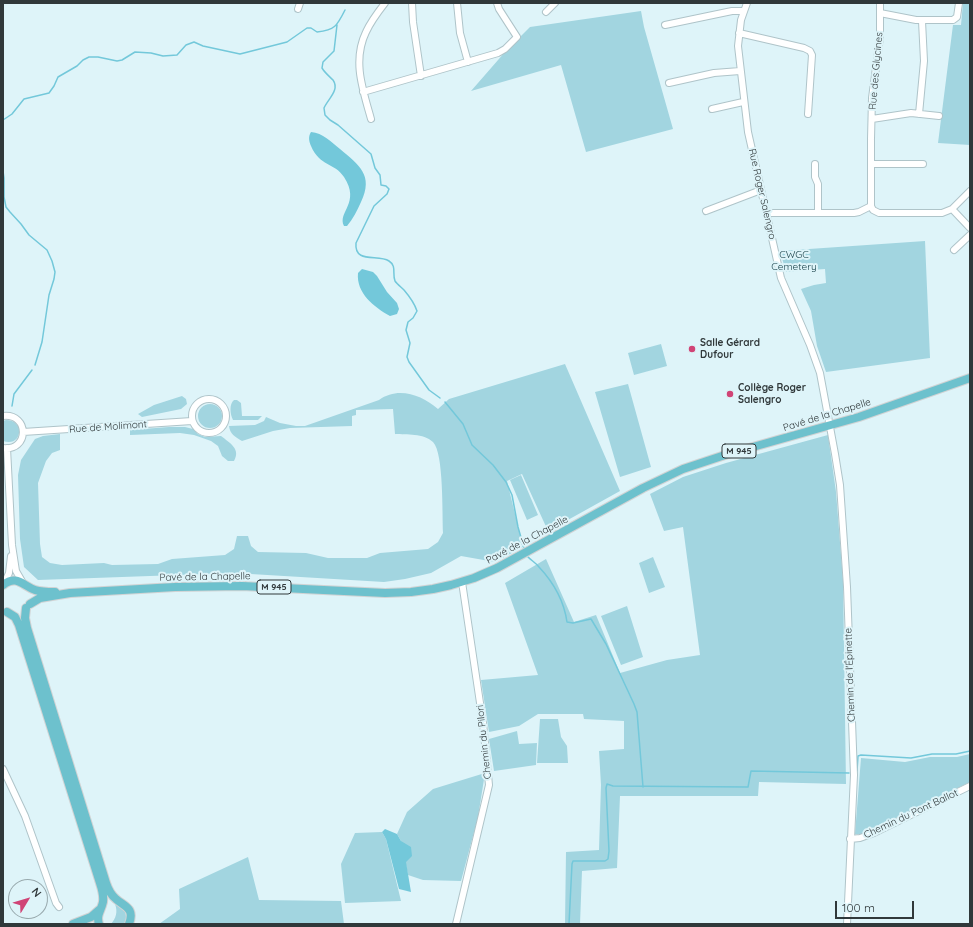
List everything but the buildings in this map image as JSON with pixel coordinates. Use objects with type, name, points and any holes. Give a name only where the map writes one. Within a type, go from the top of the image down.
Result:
[{"type":"main road","name":"Pavé de la Chapelle","points":[[5,611],[16,614],[40,598],[70,593],[160,587],[236,586],[398,593],[433,590],[462,582],[488,572],[643,488],[677,472],[728,454],[860,417],[970,378]]},
{"type":"main road","name":"Pavé de la Chapelle","points":[[3,585],[13,580],[25,584],[37,591],[70,593]]},
{"type":"main road","points":[[25,584],[31,596],[25,618],[27,628],[104,876],[110,892],[119,902],[125,905],[129,911],[129,924]]},
{"type":"main road","points":[[5,611],[14,617],[18,623],[102,890],[103,901],[98,916],[99,924]]},
{"type":"main road","points":[[73,924],[91,917],[108,902],[119,902]]},
{"type":"street","points":[[371,119],[363,92],[359,69],[359,55],[367,30],[385,3]]},
{"type":"street","points":[[412,3],[413,22],[421,76]]},
{"type":"street","points":[[457,3],[460,33],[468,62]]},
{"type":"street","points":[[363,92],[500,52],[517,37],[499,9],[498,3]]},
{"type":"street","points":[[546,12],[555,3]]},
{"type":"street","name":"Rue Roger Salengro","points":[[748,3],[744,11],[739,33],[738,50],[748,132],[783,283],[819,368],[830,426]]},
{"type":"street","name":"Rue des Glycines","points":[[871,206],[873,94],[880,38],[880,3]]},
{"type":"street","points":[[880,13],[922,21],[956,19],[959,3]]},
{"type":"street","points":[[666,25],[732,11],[744,11]]},
{"type":"street","points":[[919,114],[924,62],[922,21]]},
{"type":"street","points":[[739,33],[804,48],[810,51],[812,55],[808,114]]},
{"type":"street","points":[[669,83],[714,73],[740,71]]},
{"type":"street","points":[[712,109],[744,102]]},
{"type":"street","points":[[872,119],[902,114],[939,116]]},
{"type":"street","points":[[815,164],[815,177],[818,184],[818,212]]},
{"type":"street","points":[[871,164],[923,164]]},
{"type":"street","points":[[706,210],[761,190]]},
{"type":"street","points":[[766,213],[854,213],[860,212],[871,206],[873,210],[879,213],[942,213],[952,209],[970,191]]},
{"type":"street","points":[[952,209],[970,228]]},
{"type":"street","points":[[954,250],[970,235]]},
{"type":"street","points":[[201,400],[217,400],[225,409],[226,422],[217,432],[211,434],[199,431],[192,421],[193,409],[201,400]]},
{"type":"street","points":[[3,416],[15,418],[22,426],[23,432],[20,442],[12,447],[5,448],[12,545],[17,573],[25,584]]},
{"type":"street","name":"Rue de Molimont","points":[[23,432],[192,421]]},
{"type":"street","name":"Chemin de l'Épinette","points":[[830,426],[842,501],[854,771],[847,924]]},
{"type":"street","points":[[3,585],[9,572],[12,545]]},
{"type":"street","name":"Chemin du Pilori","points":[[456,924],[489,785],[483,723],[462,582]]},
{"type":"street","points":[[3,769],[25,816],[56,903],[59,907]]},
{"type":"street","name":"Chemin du Pont Ballot","points":[[850,839],[860,838],[874,833],[970,786]]},
{"type":"green space","points":[[963,3],[970,3],[970,145],[938,143],[953,25],[961,25]]},
{"type":"green space","points":[[641,11],[644,27],[673,129],[586,152],[561,65],[471,91],[505,52],[530,27]]},
{"type":"green space","name":"CWGC Cemetery","points":[[925,241],[930,358],[826,372],[817,346],[811,311],[801,289],[826,283],[825,269],[786,272],[780,251]]},
{"type":"green space","points":[[661,344],[667,366],[634,375],[628,353]]},
{"type":"green space","points":[[565,364],[620,491],[548,531],[522,474],[507,481],[523,547],[495,562],[461,556],[431,573],[384,582],[234,573],[38,580],[24,567],[20,539],[18,475],[21,460],[35,439],[43,436],[60,434],[60,450],[52,453],[46,461],[38,483],[40,544],[42,557],[50,563],[62,565],[104,563],[112,565],[158,564],[172,559],[225,555],[234,549],[237,536],[248,536],[251,546],[258,552],[306,553],[328,558],[367,558],[380,553],[428,549],[438,542],[443,533],[442,485],[437,448],[433,442],[425,437],[395,434],[393,409],[356,410],[356,415],[352,416],[352,426],[290,428],[273,431],[242,441],[233,435],[229,426],[255,425],[264,421],[266,417],[280,423],[305,426],[379,400],[386,396],[402,393],[417,396],[438,409],[449,399]]},
{"type":"green space","points":[[628,384],[651,467],[620,477],[595,392]]},
{"type":"green space","points":[[182,396],[186,399],[187,404],[181,409],[142,417],[138,414],[154,405]]},
{"type":"green space","points":[[234,400],[241,403],[242,416],[262,416],[258,420],[233,420],[230,409]]},
{"type":"green space","points":[[205,404],[215,404],[222,411],[222,421],[215,428],[205,428],[198,421],[198,411]]},
{"type":"green space","points":[[6,420],[17,424],[19,428],[18,437],[14,441],[3,441],[3,421]]},
{"type":"green space","points":[[185,427],[193,429],[198,434],[205,437],[221,436],[234,447],[236,457],[234,461],[228,461],[222,456],[218,446],[211,441],[194,435],[180,433],[130,435],[130,430]]},
{"type":"green space","points":[[828,435],[836,492],[843,580],[846,784],[759,782],[758,796],[620,796],[617,868],[582,871],[580,924],[565,924],[566,852],[599,850],[601,785],[599,751],[624,749],[624,721],[584,719],[583,714],[538,714],[519,726],[489,732],[481,680],[538,675],[505,583],[546,559],[574,622],[596,615],[620,673],[667,660],[700,655],[683,527],[664,531],[650,494],[683,477],[726,463]]},
{"type":"green space","points":[[521,475],[538,515],[527,520],[510,480]]},
{"type":"green space","points":[[653,557],[665,587],[649,593],[639,563]]},
{"type":"green space","points":[[627,606],[643,657],[621,665],[601,616]]},
{"type":"green space","points":[[540,719],[558,719],[561,737],[567,746],[568,763],[537,763]]},
{"type":"green space","points":[[517,731],[519,744],[537,743],[536,765],[494,771],[489,739]]},
{"type":"green space","points":[[970,754],[970,782],[863,834],[855,834],[861,758],[905,762],[930,757],[957,757]]},
{"type":"green space","points":[[485,773],[478,817],[461,881],[423,880],[408,875],[401,841],[397,834],[407,812],[433,789]]},
{"type":"green space","points":[[382,832],[386,839],[401,901],[345,903],[341,864],[355,833]]},
{"type":"green space","points":[[248,857],[259,900],[341,901],[344,924],[159,924],[180,909],[179,889]]},
{"type":"green space","points":[[115,904],[125,911],[125,924],[111,924],[116,915]]},
{"type":"shaded area","points":[[311,132],[323,136],[353,160],[362,171],[365,178],[365,193],[347,226],[344,226],[343,216],[350,200],[349,186],[340,172],[319,158],[315,153],[309,141]]},
{"type":"shaded area","points":[[362,269],[373,272],[377,276],[387,292],[397,303],[399,309],[397,314],[390,316],[367,299],[358,280],[358,273]]},
{"type":"shaded area","points":[[385,829],[397,834],[401,841],[411,847],[412,856],[406,862],[411,892],[399,889],[386,839],[382,832]]},
{"type":"waterway","points":[[3,120],[12,114],[24,99],[49,93],[58,77],[89,57],[98,57],[117,61],[122,60],[135,52],[151,53],[163,56],[177,55],[186,45],[194,42],[203,46],[240,54],[287,42],[307,28],[311,28],[317,32],[328,30],[335,26],[345,10]]},
{"type":"waterway","points":[[337,25],[334,51],[323,62],[322,68],[335,84],[333,94],[324,108],[325,115],[371,154],[375,168],[380,175],[381,185],[386,186],[389,189],[387,194],[374,206],[356,243],[356,250],[363,256],[384,259],[393,265],[395,281],[410,297],[417,311],[413,318],[408,322],[406,330],[410,343],[407,357],[429,390],[440,398]]},
{"type":"waterway","points":[[3,171],[6,207],[29,235],[47,250],[55,272],[49,295],[42,342],[35,365]]},
{"type":"waterway","points":[[12,406],[14,394],[32,370]]},
{"type":"waterway","points":[[445,402],[463,424],[472,445],[493,465],[506,482],[512,495],[518,527],[524,548]]},
{"type":"waterway","points":[[528,557],[538,566],[554,586],[561,600],[567,622],[573,623],[591,619],[606,644],[637,712],[643,787]]},
{"type":"waterway","points":[[857,771],[858,756],[861,755],[911,758],[932,754],[956,754],[970,751]]},
{"type":"waterway","points":[[569,924],[573,861],[605,861],[608,859],[607,784],[613,786],[748,787],[751,771],[849,773]]},
{"type":"place","name":"Salle Gérard Dufour","points":[[692,349]]},
{"type":"place","name":"Collège Roger Salengro","points":[[730,394]]}]
